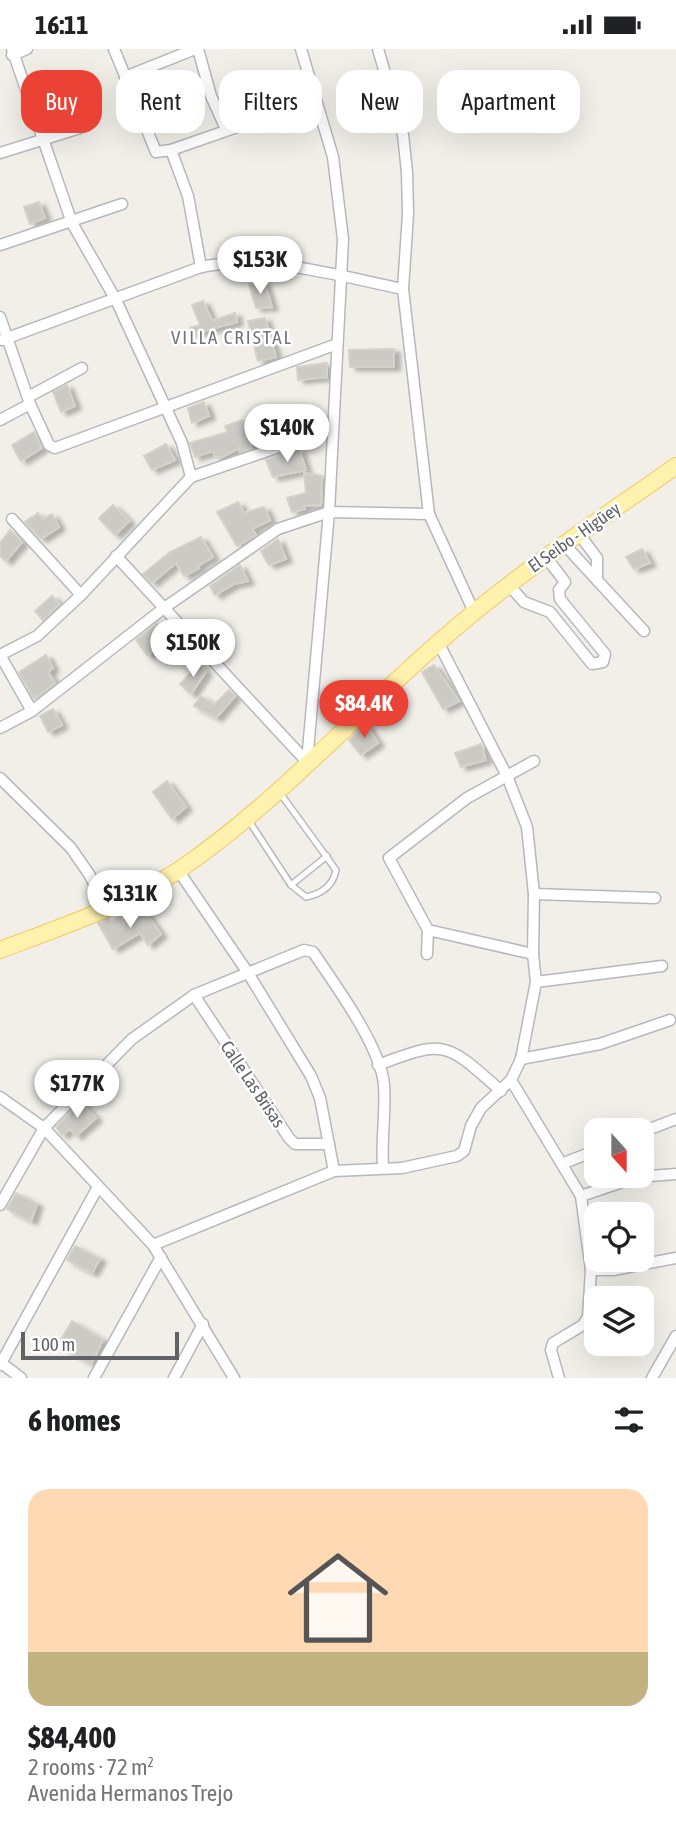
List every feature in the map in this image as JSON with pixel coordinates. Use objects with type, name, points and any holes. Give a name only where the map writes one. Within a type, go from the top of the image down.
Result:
[{"type":"main road","name":"El Seibo - Higüey","points":[[0,950],[107,909],[178,870],[278,791],[438,642],[508,584],[676,466]]},
{"type":"street","points":[[27,49],[12,52],[72,223],[116,300],[182,443],[191,477]]},
{"type":"street","points":[[114,49],[122,70]]},
{"type":"street","points":[[143,70],[196,49],[219,114]]},
{"type":"street","points":[[301,49],[307,70]]},
{"type":"street","points":[[378,49],[403,135],[408,214],[403,289],[429,514],[474,612]]},
{"type":"street","points":[[307,762],[328,512],[343,239],[333,157],[322,122]]},
{"type":"street","points":[[147,133],[153,148],[162,152],[219,132]]},
{"type":"street","points":[[0,153],[64,133]]},
{"type":"street","points":[[171,150],[188,196],[201,267]]},
{"type":"street","points":[[0,245],[122,204]]},
{"type":"street","points":[[3,340],[201,267],[224,262],[260,264],[340,276],[403,289]]},
{"type":"street","points":[[0,317],[3,340],[49,445],[55,448],[165,405],[337,344]]},
{"type":"street","points":[[0,419],[82,367]]},
{"type":"street","points":[[32,711],[0,655],[37,636],[81,595],[191,477],[332,429]]},
{"type":"street","points":[[0,728],[32,711],[164,608],[278,529],[328,512],[429,514]]},
{"type":"street","points":[[12,519],[81,595]]},
{"type":"street","points":[[579,534],[597,558],[597,580]]},
{"type":"street","points":[[564,544],[643,631]]},
{"type":"street","points":[[116,556],[307,762]]},
{"type":"street","points":[[508,584],[524,602],[550,612],[592,664],[603,662],[605,653],[564,604],[559,590],[565,582],[546,557]]},
{"type":"street","points":[[550,612],[564,604]]},
{"type":"street","points":[[153,1245],[334,1171],[402,1168],[457,1156],[464,1151],[471,1126],[481,1108],[511,1080],[521,1059],[536,982],[533,954],[534,894],[527,827],[507,776],[438,642]]},
{"type":"street","points":[[427,954],[428,930],[389,858],[467,798],[534,761]]},
{"type":"street","points":[[0,778],[71,848],[89,874],[107,909]]},
{"type":"street","points":[[178,870],[248,973],[311,1076],[320,1098],[334,1171]]},
{"type":"street","points":[[534,894],[655,898]]},
{"type":"street","points":[[428,930],[533,954]]},
{"type":"street","points":[[0,1205],[44,1128],[132,1039],[194,995],[310,949],[357,1017],[378,1065],[384,1083],[383,1167]]},
{"type":"street","points":[[536,982],[663,966]]},
{"type":"street","name":"Calle Las Brisas","points":[[194,995],[295,1144],[329,1144]]},
{"type":"street","points":[[521,1059],[600,1044],[670,1020]]},
{"type":"street","points":[[378,1065],[435,1046],[450,1050],[501,1091]]},
{"type":"street","points":[[511,1080],[564,1163],[581,1196],[584,1218]]},
{"type":"street","points":[[0,1097],[44,1128],[153,1245],[234,1378]]},
{"type":"street","points":[[654,1127],[676,1119]]},
{"type":"street","points":[[564,1163],[584,1155]]},
{"type":"street","points":[[581,1196],[637,1177],[676,1174]]},
{"type":"street","points":[[21,1378],[0,1364],[98,1187]]},
{"type":"street","points":[[94,1378],[161,1257]]},
{"type":"street","points":[[654,1262],[676,1258]]},
{"type":"street","points":[[559,1378],[551,1350],[553,1343],[583,1325],[588,1317],[591,1272]]},
{"type":"street","points":[[174,1378],[202,1324]]},
{"type":"street","points":[[652,1378],[676,1336]]},
{"type":"lane","points":[[246,817],[291,885],[306,897],[319,895],[335,879],[336,870],[278,791]]},
{"type":"lane","points":[[291,885],[327,856]]},
{"type":"building","points":[[39,202],[45,218],[30,224],[24,207]]},
{"type":"building","points":[[264,282],[272,307],[256,308],[249,285]]},
{"type":"building","points":[[203,301],[212,321],[235,313],[237,322],[192,334],[190,328],[200,325],[192,305]]},
{"type":"building","points":[[265,318],[276,357],[258,361],[248,321]]},
{"type":"building","points":[[394,349],[394,367],[350,367],[349,350]]},
{"type":"building","points":[[327,363],[327,377],[298,380],[297,367]]},
{"type":"building","points":[[67,385],[75,406],[61,412],[53,392]]},
{"type":"building","points":[[204,402],[209,416],[192,423],[188,408]]},
{"type":"building","points":[[242,420],[252,448],[240,452],[239,448],[224,456],[215,457],[213,451],[195,457],[190,443],[228,432],[225,426]]},
{"type":"building","points":[[34,432],[42,448],[21,461],[12,445]]},
{"type":"building","points":[[166,444],[175,460],[152,470],[144,456]]},
{"type":"building","points":[[299,449],[306,470],[273,477],[266,460]]},
{"type":"building","points":[[304,473],[322,476],[321,505],[304,506],[305,509],[292,512],[287,498],[306,493]]},
{"type":"building","points":[[238,502],[244,513],[264,507],[270,520],[252,529],[256,535],[237,546],[217,512]]},
{"type":"building","points":[[113,505],[129,521],[115,535],[99,518]]},
{"type":"building","points":[[38,513],[43,519],[52,514],[59,527],[41,539],[25,522]]},
{"type":"building","points":[[10,530],[22,542],[6,561],[0,556],[0,543]]},
{"type":"building","points":[[201,537],[213,557],[198,566],[199,568],[184,576],[176,563],[152,583],[143,574],[170,552]]},
{"type":"building","points":[[278,539],[286,559],[269,565],[261,551]]},
{"type":"building","points":[[642,549],[650,563],[634,569],[626,557]]},
{"type":"building","points":[[240,565],[248,581],[234,584],[215,595],[210,586]]},
{"type":"building","points":[[52,596],[59,604],[43,620],[35,611]]},
{"type":"building","points":[[157,624],[161,630],[165,627],[173,637],[147,655],[136,640]]},
{"type":"building","points":[[46,655],[53,668],[48,672],[55,683],[34,699],[19,672]]},
{"type":"building","points":[[198,665],[206,672],[191,694],[180,684]]},
{"type":"building","points":[[434,665],[459,701],[443,709],[422,672]]},
{"type":"building","points":[[229,690],[235,696],[216,718],[194,706],[201,696],[214,705]]},
{"type":"building","points":[[53,709],[62,725],[48,732],[40,716]]},
{"type":"building","points":[[366,724],[378,743],[361,755],[349,740]]},
{"type":"building","points":[[481,744],[486,760],[461,767],[455,753]]},
{"type":"building","points":[[167,781],[186,807],[172,819],[153,792]]},
{"type":"building","points":[[144,910],[161,934],[148,945],[140,933],[113,949],[98,923],[108,919],[111,922],[120,917],[124,924]]},
{"type":"building","points":[[81,1102],[96,1118],[76,1136],[70,1129],[62,1135],[56,1127]]},
{"type":"building","points":[[16,1193],[37,1204],[31,1221],[7,1209]]},
{"type":"building","points":[[75,1246],[100,1259],[92,1273],[67,1260]]},
{"type":"building","points":[[72,1321],[103,1340],[91,1364],[58,1345]]},
{"type":"district","name":"VILLA CRISTAL","points":[[232,337]]}]
